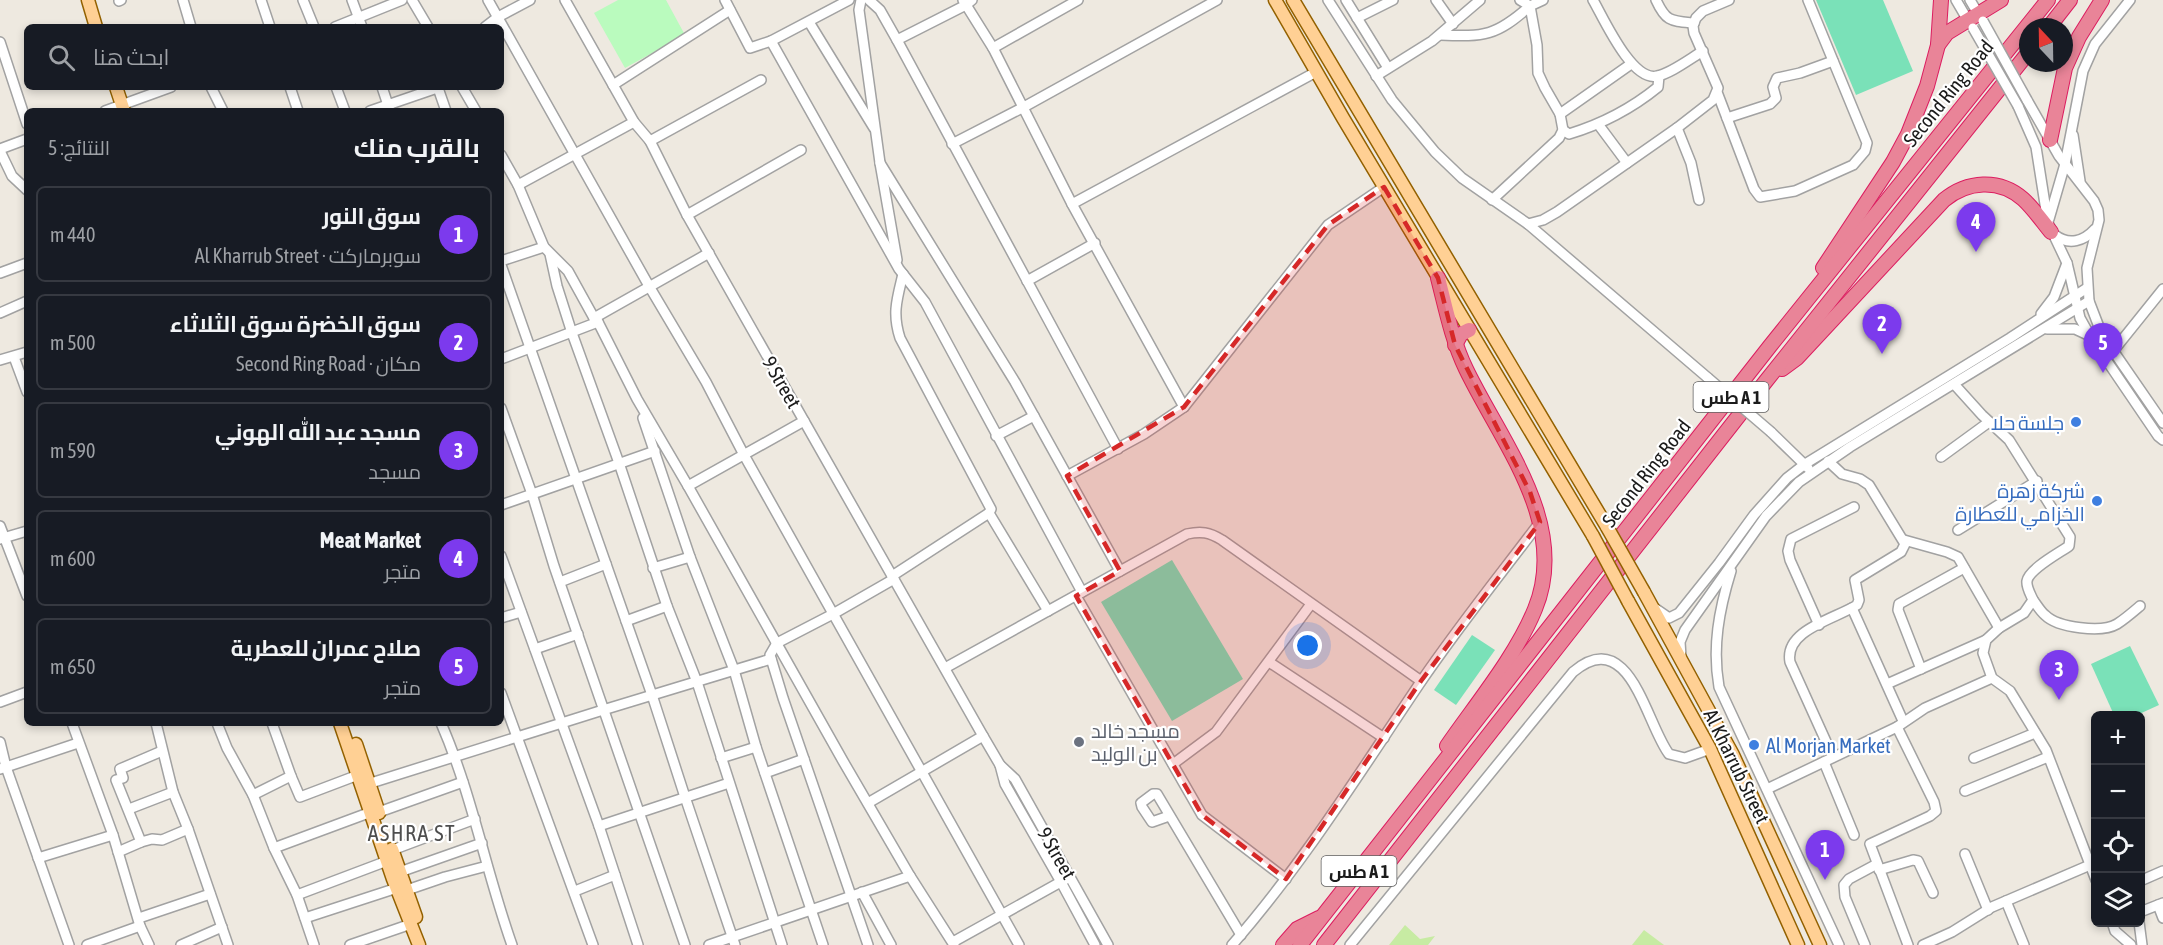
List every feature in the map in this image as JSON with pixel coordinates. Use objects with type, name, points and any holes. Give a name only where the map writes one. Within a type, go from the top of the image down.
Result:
[{"type":"highway","points":[[1770,346],[1893,162],[1918,110],[1938,45],[1941,0]]},
{"type":"highway","points":[[1938,45],[1947,33],[1975,21],[2001,0]]},
{"type":"highway","name":"Second Ring Road","points":[[1300,945],[1770,346],[2048,0]]},
{"type":"highway","points":[[2056,18],[2070,0]]},
{"type":"highway","points":[[2051,141],[2065,68],[2079,37],[2103,0]]},
{"type":"highway","name":"Second Ring Road","points":[[1324,945],[1766,381],[2019,64]]},
{"type":"highway","points":[[1766,381],[1797,358],[1944,200],[1960,189],[1988,184],[2012,190],[2049,227]]},
{"type":"highway","points":[[1417,797],[1446,747],[1520,641],[1535,609],[1542,588],[1545,568],[1540,522],[1530,492],[1455,345],[1438,278]]},
{"type":"highway","points":[[1455,345],[1461,334],[1469,330]]},
{"type":"highway","points":[[1283,945],[1298,929],[1323,916]]},
{"type":"main road","points":[[88,0],[95,24]]},
{"type":"main road","points":[[96,0],[102,24]]},
{"type":"main road","name":"Al Kharrub Street","points":[[1275,0],[1593,536],[1710,749],[1798,945]]},
{"type":"main road","name":"Al Kharrub Street","points":[[1293,0],[1607,527],[1681,657],[1756,802],[1820,945]]},
{"type":"main road","points":[[118,90],[127,107]]},
{"type":"main road","points":[[124,90],[127,107]]},
{"type":"main road","points":[[1343,118],[1358,110]]},
{"type":"main road","points":[[341,726],[358,776],[375,812]]},
{"type":"main road","points":[[349,726],[370,783],[375,812],[388,854],[426,945]]},
{"type":"main road","points":[[402,889],[419,945]]},
{"type":"street","points":[[183,0],[190,24]]},
{"type":"street","points":[[261,0],[269,24]]},
{"type":"street","points":[[303,0],[313,24]]},
{"type":"street","points":[[352,0],[360,22],[402,0]]},
{"type":"street","points":[[412,0],[426,24]]},
{"type":"street","points":[[488,0],[502,24]]},
{"type":"street","points":[[489,24],[498,16],[530,0]]},
{"type":"street","points":[[725,0],[750,48],[771,41],[849,0]]},
{"type":"street","points":[[861,0],[859,10],[880,163],[901,272],[895,307],[896,328],[991,509],[989,513],[893,578],[833,614],[777,643],[770,655],[868,945]]},
{"type":"street","points":[[869,0],[880,10],[897,40],[1118,449]]},
{"type":"street","points":[[993,48],[1078,0]]},
{"type":"street","points":[[952,144],[1217,0]]},
{"type":"street","points":[[1328,0],[1407,121],[1435,152],[1462,178],[1528,224],[1770,432],[1812,472]]},
{"type":"street","points":[[1346,0],[1388,68]]},
{"type":"street","points":[[1357,18],[1393,0]]},
{"type":"street","points":[[1436,0],[1453,24]]},
{"type":"street","points":[[1376,76],[1440,35],[1480,0]]},
{"type":"street","points":[[1492,200],[1554,144],[1563,130],[1560,114],[1538,73],[1537,45],[1530,6],[1520,0]]},
{"type":"street","points":[[1440,35],[1486,35],[1504,27],[1530,6],[1543,0]]},
{"type":"street","points":[[1593,0],[1631,64],[1644,75],[1659,76],[1703,51]]},
{"type":"street","points":[[1656,0],[1661,12],[1670,20],[1694,23]]},
{"type":"street","points":[[1729,0],[1703,11],[1694,23],[1694,33],[1717,83],[1727,118],[1754,189],[1760,197],[1795,191],[1852,165],[1864,151],[1867,143],[1808,0]]},
{"type":"street","points":[[1956,0],[1975,21],[2027,100],[2065,164],[2094,201],[2099,220],[2087,268],[2089,301],[2099,327],[2114,352],[2163,423]]},
{"type":"street","points":[[1970,0],[1975,21],[2036,147],[2049,227],[2067,263],[2077,309],[2090,336],[2163,440]]},
{"type":"street","points":[[2049,227],[2065,164],[2078,90],[2088,56],[2130,0]]},
{"type":"street","name":"9 Street","points":[[570,2],[613,85],[634,122],[650,141],[687,215],[1000,765],[1005,784],[1095,945]]},
{"type":"street","points":[[897,40],[967,2],[993,48],[1072,204],[1184,407]]},
{"type":"street","points":[[613,85],[730,10]]},
{"type":"street","points":[[809,22],[876,131]]},
{"type":"street","points":[[504,27],[574,155],[706,382],[744,455],[1019,945]]},
{"type":"street","points":[[771,41],[901,272],[925,302],[1079,594],[1202,815],[1286,879]]},
{"type":"street","points":[[0,42],[24,115]]},
{"type":"street","points":[[1727,118],[1770,104],[1776,98],[1773,87],[1777,78],[1800,74],[1833,61]]},
{"type":"street","points":[[1560,114],[1631,64]]},
{"type":"street","points":[[1072,204],[1316,72]]},
{"type":"street","points":[[1563,130],[1569,134],[1598,124],[1635,105],[1658,87],[1659,76]]},
{"type":"street","points":[[650,141],[761,80]]},
{"type":"street","points":[[127,107],[164,90]]},
{"type":"street","points":[[212,90],[222,108]]},
{"type":"street","points":[[291,90],[297,108]]},
{"type":"street","points":[[337,90],[344,108]]},
{"type":"street","points":[[383,90],[388,108],[434,90]]},
{"type":"street","points":[[440,90],[445,108]]},
{"type":"street","points":[[464,90],[474,108]]},
{"type":"street","points":[[1528,224],[1550,216],[1627,163],[1713,100],[1718,92]]},
{"type":"street","points":[[518,186],[634,122]]},
{"type":"street","points":[[1598,124],[1627,163]]},
{"type":"street","points":[[1677,128],[1691,163],[1700,200]]},
{"type":"street","points":[[2072,130],[2080,184]]},
{"type":"street","points":[[24,140],[0,150],[12,176],[24,187]]},
{"type":"street","points":[[2051,141],[2063,144],[2069,140]]},
{"type":"street","points":[[687,215],[801,150]]},
{"type":"street","points":[[504,160],[547,251],[572,333],[653,568],[697,682],[782,945]]},
{"type":"street","points":[[880,163],[1015,381],[1120,571]]},
{"type":"street","points":[[1067,476],[1144,434],[1184,407],[1328,225],[1384,187]]},
{"type":"street","points":[[2049,227],[2062,240],[2070,242],[2079,241],[2096,229]]},
{"type":"street","points":[[1027,281],[1095,243]]},
{"type":"street","points":[[504,260],[547,251]]},
{"type":"street","points":[[547,251],[568,271],[637,399],[868,803],[910,876],[954,943],[1070,877]]},
{"type":"street","points":[[504,358],[572,333],[709,253]]},
{"type":"street","points":[[2037,320],[2054,297],[2067,263]]},
{"type":"street","points":[[0,273],[24,265]]},
{"type":"street","points":[[504,274],[652,695],[734,941]]},
{"type":"street","points":[[1651,604],[1665,617],[1672,617],[1679,613],[1770,495],[1805,464],[2087,288]]},
{"type":"street","points":[[2106,359],[2163,290]]},
{"type":"street","points":[[1681,657],[1682,635],[1766,516],[1783,496],[1828,461],[2089,301]]},
{"type":"street","points":[[0,313],[24,302]]},
{"type":"street","points":[[2044,329],[2075,329],[2090,336]]},
{"type":"street","points":[[0,360],[24,353]]},
{"type":"street","points":[[14,357],[24,384]]},
{"type":"street","points":[[1954,384],[2009,440],[2071,540],[2069,546],[2031,574],[2027,585],[2033,600],[2045,616],[2054,622],[2084,628],[2105,628],[2116,624],[2140,606]]},
{"type":"street","points":[[637,399],[690,557],[734,670],[756,747],[824,945]]},
{"type":"street","points":[[504,416],[684,945]]},
{"type":"street","points":[[996,436],[1034,416]]},
{"type":"street","points":[[688,486],[804,421]]},
{"type":"street","points":[[1941,457],[1989,422]]},
{"type":"street","points":[[504,504],[655,451]]},
{"type":"street","points":[[1828,461],[1839,472],[1860,479],[1869,485],[1904,540],[1958,557],[1999,628]]},
{"type":"street","points":[[1958,530],[2037,482]]},
{"type":"street","points":[[1819,625],[1790,560],[1788,551],[1791,538],[1854,507]]},
{"type":"street","points":[[989,513],[1048,611]]},
{"type":"street","points":[[1232,945],[1286,879],[1490,584],[1540,522]]},
{"type":"street","points":[[0,526],[2,539],[24,589]]},
{"type":"street","points":[[2,539],[24,532]]},
{"type":"street","points":[[945,668],[1187,534],[1204,532],[1211,533],[1222,540],[1421,681]]},
{"type":"street","points":[[1854,835],[1789,655],[1794,640],[1857,605],[1859,600],[1855,580],[1901,552],[1904,540]]},
{"type":"street","points":[[653,568],[690,557]]},
{"type":"street","points":[[1733,563],[1719,614],[1716,643],[1717,674],[1724,702],[1839,945]]},
{"type":"street","points":[[504,564],[599,826],[638,945]]},
{"type":"street","points":[[560,582],[606,564]]},
{"type":"street","points":[[1921,669],[1898,610],[1899,604],[1964,568]]},
{"type":"street","points":[[1887,684],[1986,640],[1999,628],[2024,613],[2033,600]]},
{"type":"street","points":[[1173,765],[1216,732],[1311,604]]},
{"type":"street","points":[[626,621],[667,606]]},
{"type":"street","points":[[1852,608],[1887,684],[1900,724],[1936,811],[1870,844],[1908,945]]},
{"type":"street","points":[[504,617],[521,612]]},
{"type":"street","points":[[535,649],[578,634]]},
{"type":"street","points":[[1923,945],[1952,932],[2006,901],[2091,861],[2048,757],[2010,691],[1992,678],[1983,653],[1986,640]]},
{"type":"street","points":[[370,783],[771,659]]},
{"type":"street","points":[[1350,945],[1502,757],[1573,672],[1583,665],[1595,661],[1609,661],[1623,668],[1635,686],[1669,754],[1685,758],[1710,749]]},
{"type":"street","points":[[1269,662],[1384,738]]},
{"type":"street","points":[[1767,789],[1900,724],[1924,708],[1992,678]]},
{"type":"street","points":[[0,702],[24,693]]},
{"type":"street","points":[[504,701],[593,945]]},
{"type":"street","points":[[73,726],[149,945]]},
{"type":"street","points":[[158,726],[162,752],[173,792],[228,945]]},
{"type":"street","points":[[218,726],[227,748],[253,795],[274,848],[297,895],[314,945]]},
{"type":"street","points":[[273,726],[300,797],[358,776]]},
{"type":"street","points":[[442,726],[455,756],[512,945]]},
{"type":"street","points":[[1974,758],[2035,733]]},
{"type":"street","points":[[868,803],[983,736]]},
{"type":"street","points":[[0,742],[3,768],[69,945]]},
{"type":"street","points":[[3,768],[78,743]]},
{"type":"street","points":[[721,758],[756,747]]},
{"type":"street","points":[[141,842],[116,780],[123,778],[120,769],[162,752]]},
{"type":"street","points":[[1965,791],[2048,757]]},
{"type":"street","points":[[765,773],[804,759]]},
{"type":"street","name":"9 Street","points":[[1000,765],[1015,779],[1108,945]]},
{"type":"street","points":[[253,795],[291,776]]},
{"type":"street","points":[[274,848],[463,782]]},
{"type":"street","points":[[599,826],[729,783]]},
{"type":"street","points":[[129,809],[173,792]]},
{"type":"street","points":[[1168,816],[1241,935]]},
{"type":"street","points":[[297,895],[388,854],[475,819]]},
{"type":"street","points":[[118,852],[141,842],[152,839],[162,840],[188,829]]},
{"type":"street","points":[[38,858],[112,835]]},
{"type":"street","points":[[396,873],[482,843]]},
{"type":"street","points":[[1965,855],[1988,910]]},
{"type":"street","points":[[1865,945],[1845,897],[1844,885],[1849,879],[1878,867],[1913,860],[1918,861],[1933,893]]},
{"type":"street","points":[[305,918],[487,866]]},
{"type":"street","points":[[2145,879],[2163,871]]},
{"type":"street","points":[[575,891],[615,875]]},
{"type":"street","points":[[709,945],[734,941],[775,923],[910,876]]},
{"type":"street","points":[[862,892],[891,945]]},
{"type":"street","points":[[87,945],[210,894]]},
{"type":"street","points":[[2006,901],[2024,945]]},
{"type":"street","points":[[2145,910],[2161,904],[2163,918]]},
{"type":"street","points":[[351,945],[411,924]]},
{"type":"street","points":[[181,945],[222,927]]},
{"type":"street","points":[[2114,927],[2115,931],[2131,945]]},
{"type":"street","points":[[2140,927],[2142,945]]},
{"type":"highlighted area","points":[[1384,187],[1438,278],[1455,345],[1530,492],[1540,522],[1421,681],[1286,879],[1202,815],[1076,596],[1120,571],[1067,476],[1184,407],[1328,225]]},
{"type":"green space","points":[[618,0],[666,0],[685,35],[625,68],[594,13]]},
{"type":"green space","points":[[1816,0],[1883,0],[1913,71],[1856,95]]},
{"type":"green space","points":[[1172,560],[1243,679],[1172,721],[1101,602]]},
{"type":"green space","points":[[1472,635],[1495,650],[1456,705],[1434,690]]},
{"type":"green space","points":[[2130,646],[2159,705],[2145,711],[2112,711],[2091,664]]},
{"type":"green space","points":[[1405,925],[1420,939],[1435,936],[1428,945],[1389,945]]},
{"type":"green space","points":[[1644,930],[1664,945],[1632,945]]},
{"type":"place","name":"Meat Market","points":[[1976,252]]},
{"type":"place","name":"سوق الخضرة سوق الثلاثاء","points":[[1882,354]]},
{"type":"place","name":"صلاح عمران للعطرية","points":[[2103,373]]},
{"type":"place","name":"جلسة حلا","points":[[2076,422]]},
{"type":"place","name":"شركة زهرة الخزامي للعطارة","points":[[2097,501]]},
{"type":"place","name":"مسجد عبد الله الهوني","points":[[2059,700]]},
{"type":"place","name":"مسجد خالد بن الوليد","points":[[1079,742]]},
{"type":"place","name":"Al Morjan Market","points":[[1754,745]]},
{"type":"place","name":"سوق النور","points":[[1825,880]]},
{"type":"district","name":"ASHRA ST","points":[[412,833]]}]
